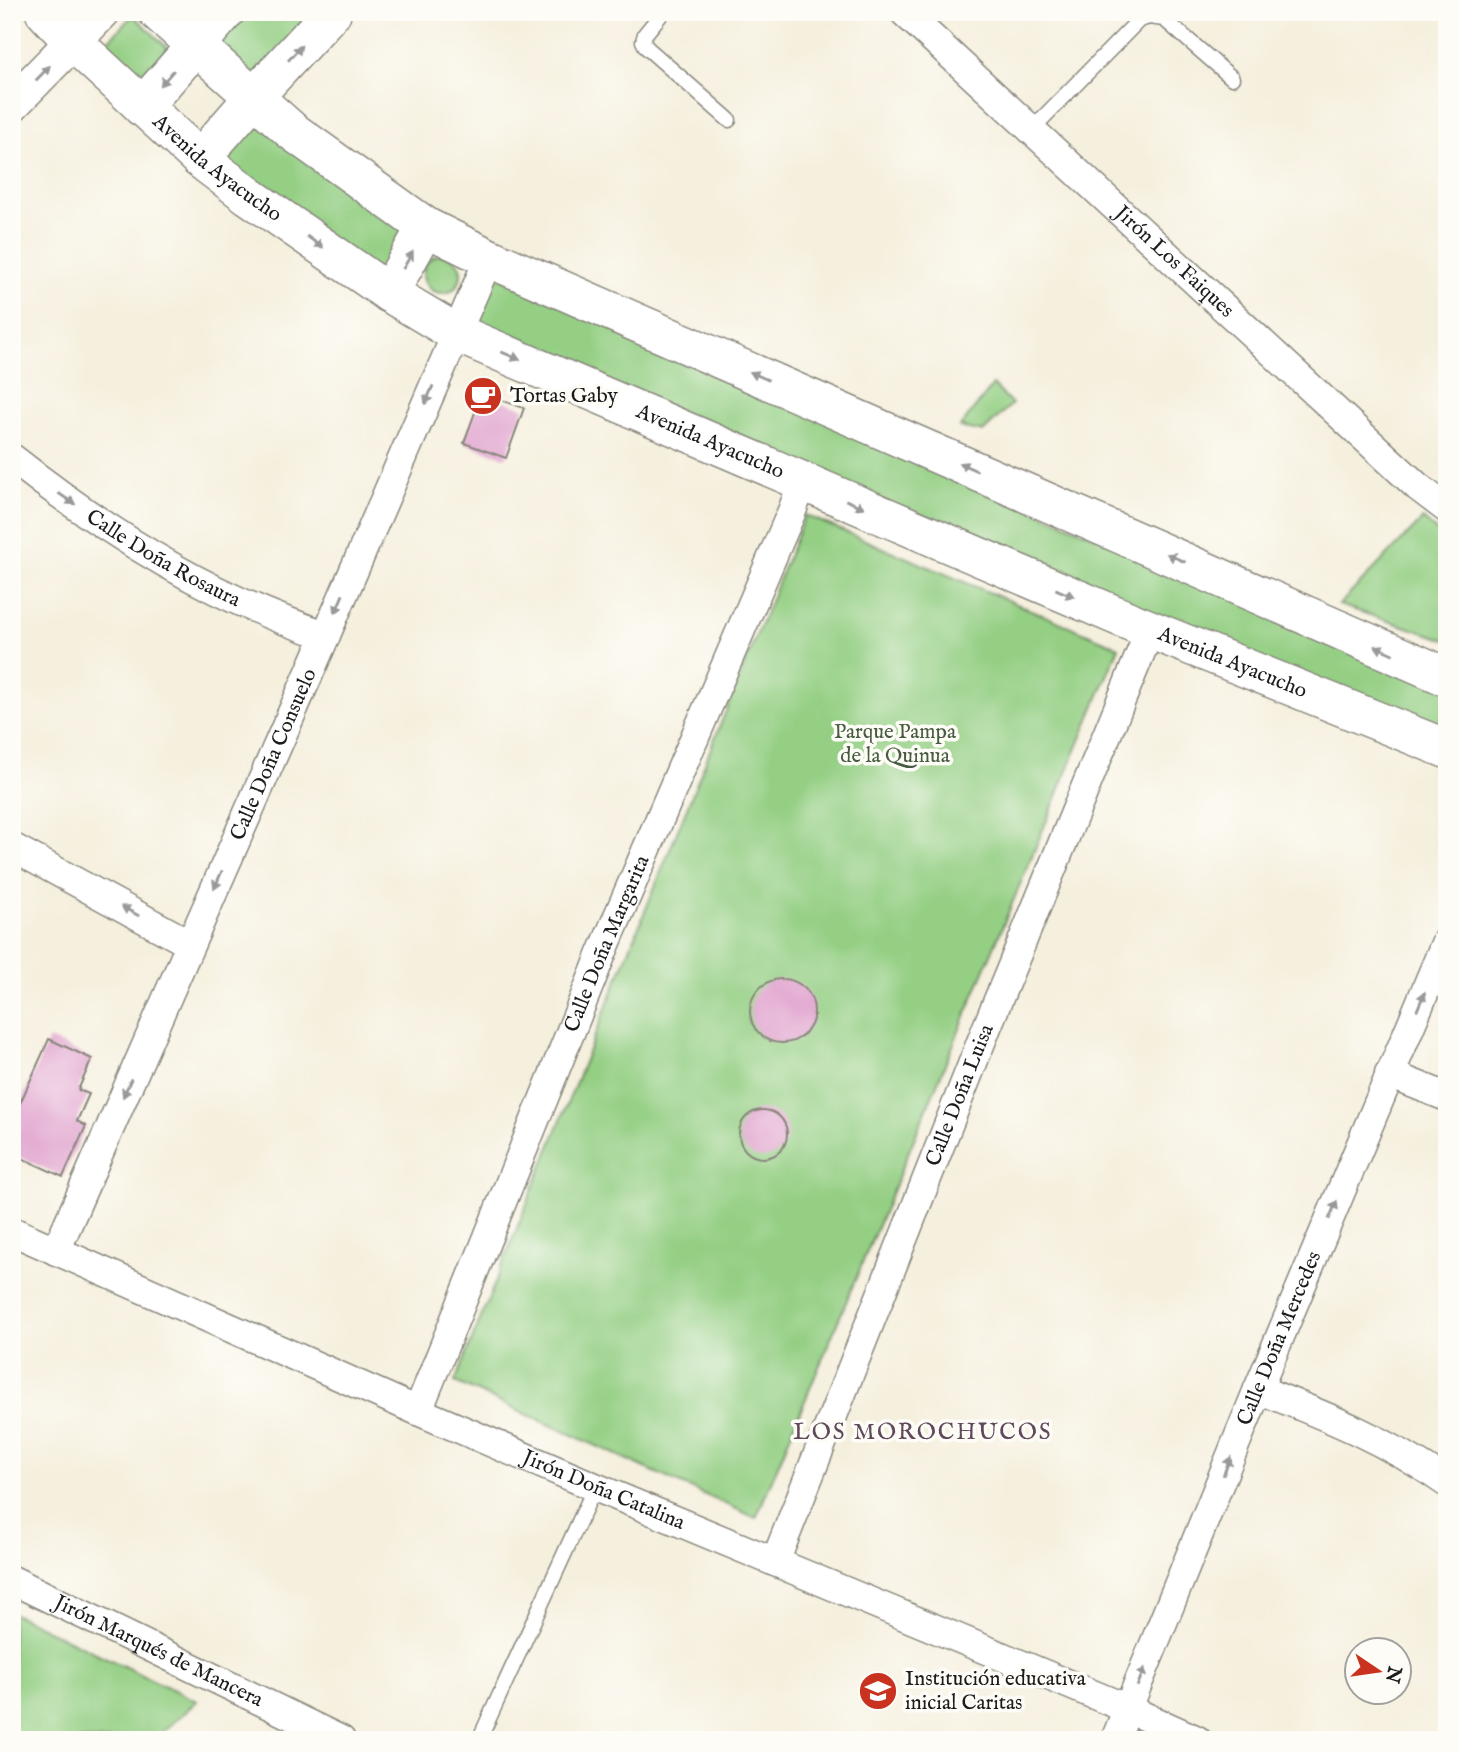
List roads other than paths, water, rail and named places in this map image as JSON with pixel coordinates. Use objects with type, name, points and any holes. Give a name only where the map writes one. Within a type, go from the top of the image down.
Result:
[{"type":"main road","name":"Avenida Ayacucho","points":[[45,12],[73,42],[200,159],[389,293],[456,333],[1150,629],[1447,749]]},
{"type":"main road","points":[[158,12],[292,131],[426,228],[489,258],[1447,677]]},
{"type":"main road","points":[[142,107],[225,12]]},
{"type":"main road","points":[[200,159],[332,12]]},
{"type":"main road","points":[[389,293],[426,228]]},
{"type":"street","points":[[12,104],[102,12]]},
{"type":"street","name":"Jirón Los Faiques","points":[[904,12],[1418,486],[1447,509]]},
{"type":"street","name":"Calle Doña Consuelo","points":[[56,1251],[489,258]]},
{"type":"street","name":"Calle Doña Rosaura","points":[[12,458],[77,506],[153,555],[257,609],[326,635]]},
{"type":"street","name":"Calle Doña Margarita","points":[[418,1411],[603,951],[803,481]]},
{"type":"street","name":"Calle Doña Luisa","points":[[775,1562],[987,1027],[1150,629]]},
{"type":"street","points":[[12,847],[190,944]]},
{"type":"street","name":"Calle Doña Mercedes","points":[[1115,1740],[1258,1389],[1447,939]]},
{"type":"street","points":[[1389,1074],[1447,1097]]},
{"type":"street","name":"Jirón Doña Catalina","points":[[12,1231],[418,1411],[1197,1740]]},
{"type":"street","points":[[1258,1389],[1394,1448],[1447,1483]]},
{"type":"street","name":"Jirón Marqués de Mancera","points":[[12,1580],[341,1740]]},
{"type":"lane","points":[[663,12],[645,34],[643,41],[646,47],[729,120]]},
{"type":"lane","points":[[1031,130],[1139,20],[1149,17],[1164,19],[1232,78]]},
{"type":"lane","points":[[479,1740],[595,1487]]},
{"type":"place","name":"Tortas Gaby","points":[[483,396]]},
{"type":"place","name":"Institución educativa inicial Caritas","points":[[878,1691]]},
{"type":"district","name":"LOS MOROCHUCOS","points":[[923,1432]]},
{"type":"park label","name":"Parque Pampa de la Quinua","points":[[895,744]]}]
